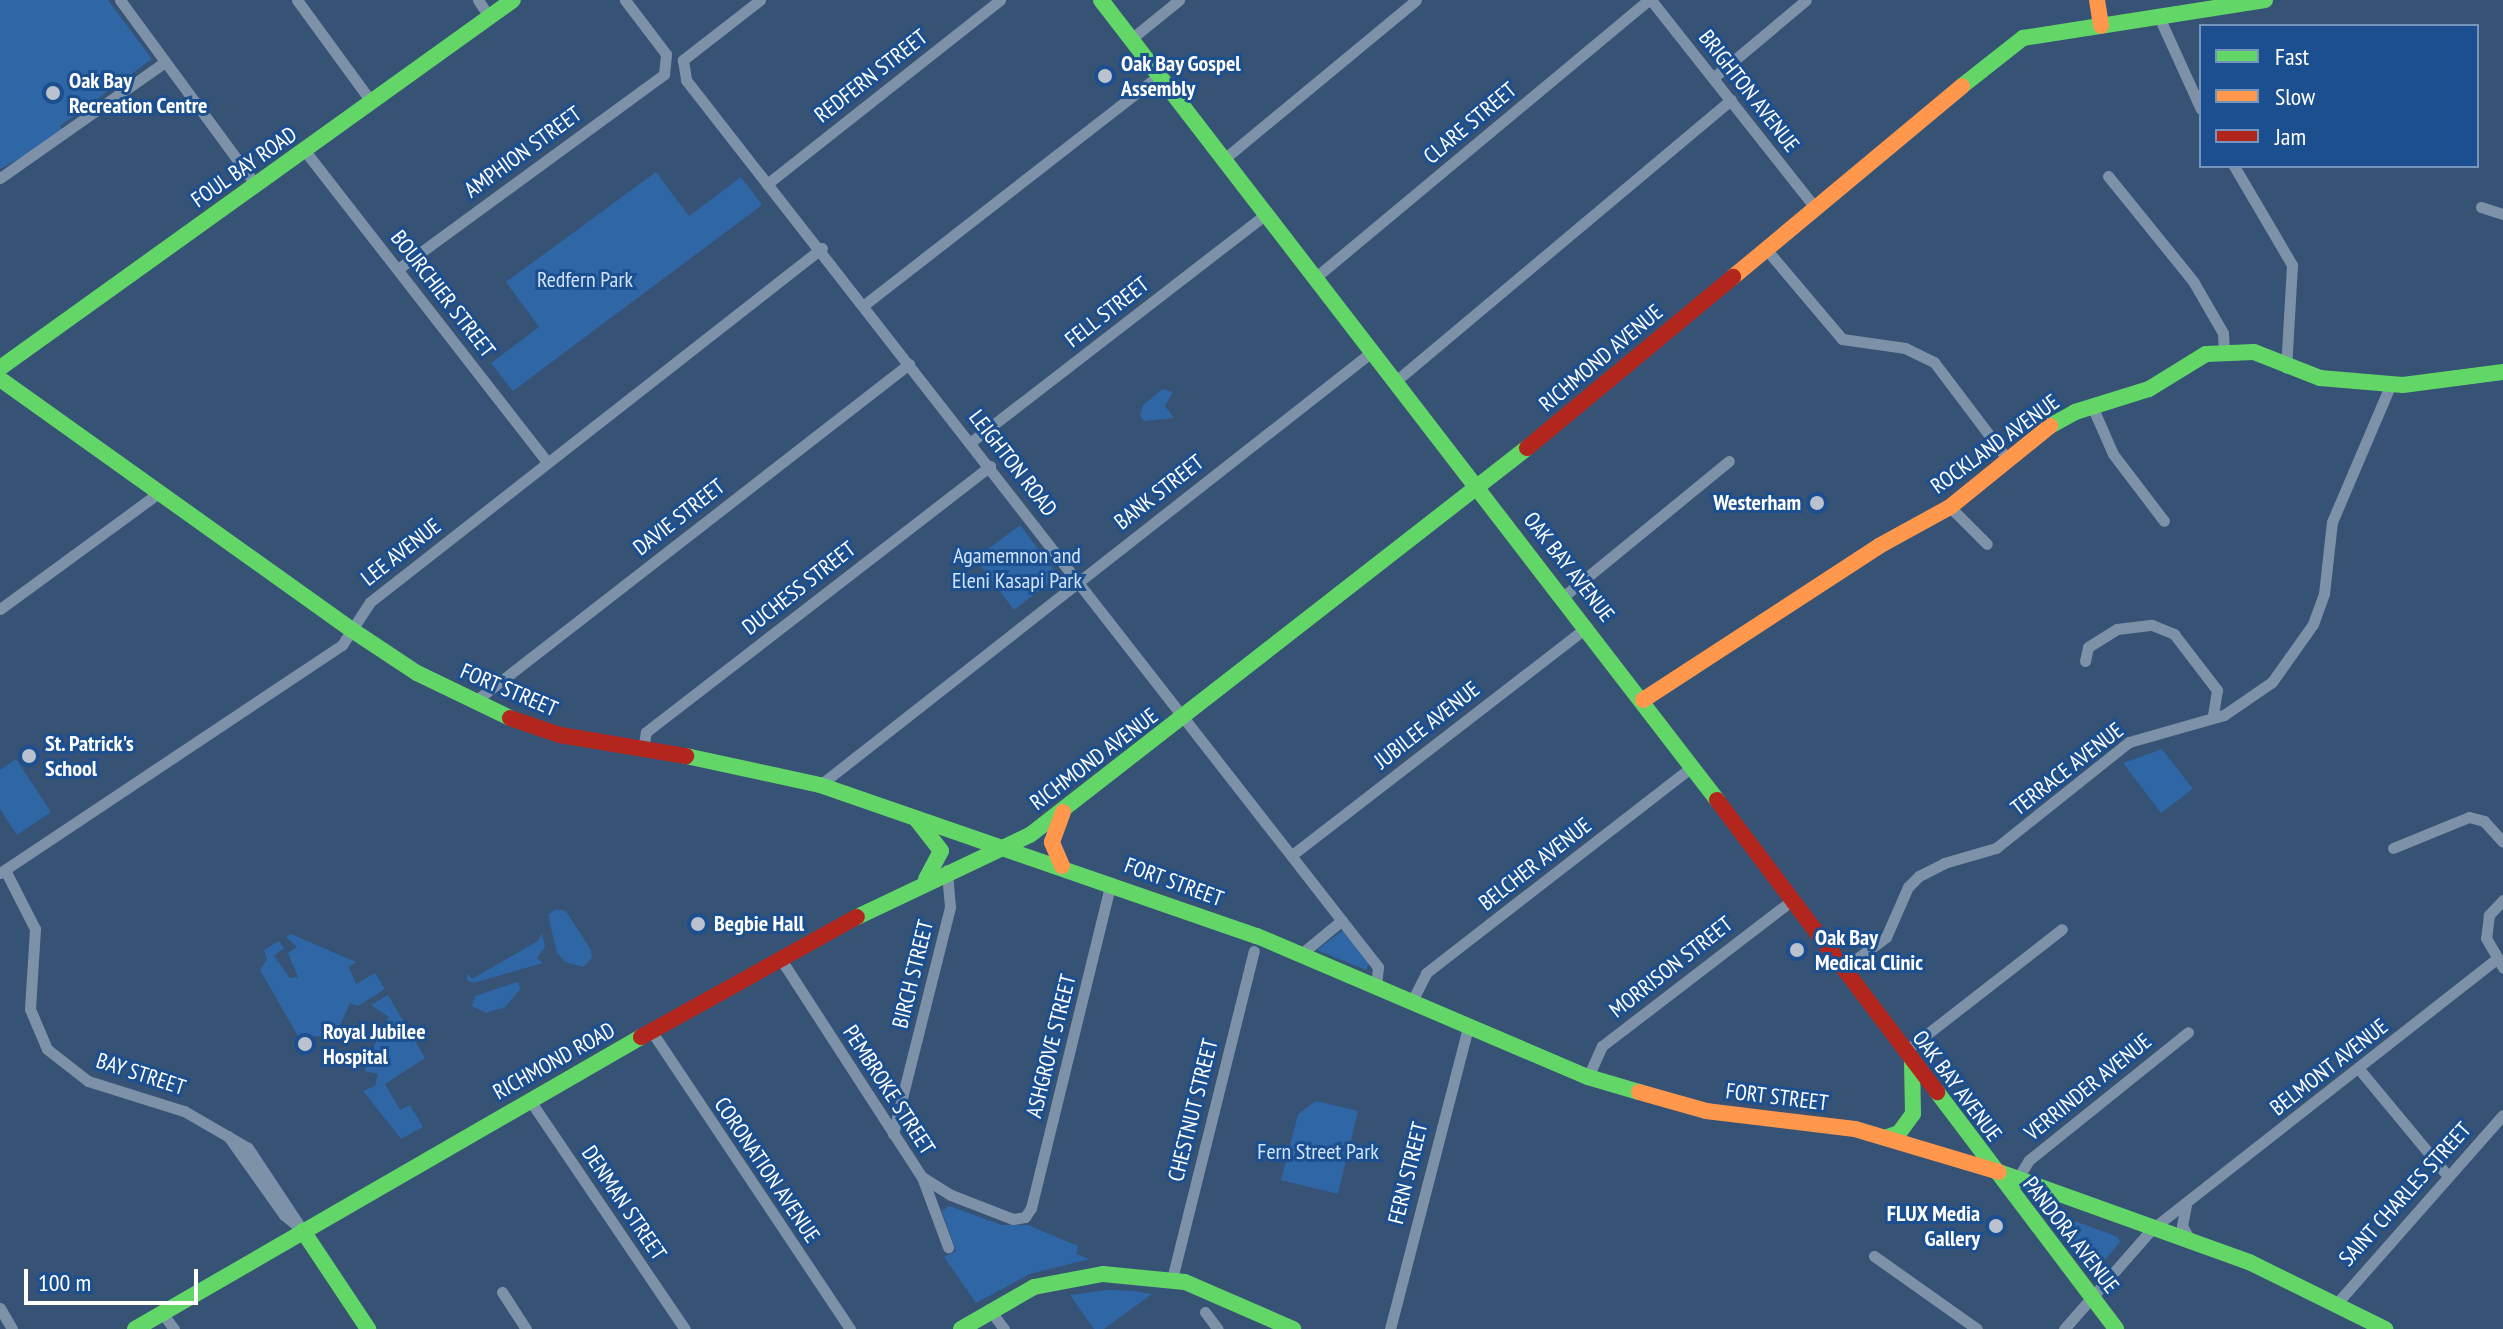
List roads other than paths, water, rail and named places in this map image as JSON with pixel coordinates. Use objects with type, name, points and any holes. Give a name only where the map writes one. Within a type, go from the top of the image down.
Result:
[{"type":"main road","name":"FOUL BAY ROAD","points":[[0,368],[513,0]]},
{"type":"main road","name":"OAK BAY AVENUE","points":[[1101,0],[1564,596],[1991,1168]]},
{"type":"main road","points":[[2097,0],[2101,26]]},
{"type":"main road","name":"RICHMOND AVENUE","points":[[1004,848],[1064,810],[1479,488],[2006,49],[2023,38],[2265,0]]},
{"type":"main road","name":"ROCKLAND AVENUE","points":[[1643,700],[1879,546],[1950,507],[2049,427],[2092,406],[2149,389],[2190,361],[2224,350],[2254,352],[2286,368],[2320,378],[2391,384],[2503,372]]},
{"type":"main road","name":"FORT STREET","points":[[0,379],[352,630],[474,702],[546,731],[820,785],[910,814],[1111,883],[1301,954],[1588,1077],[1706,1111],[1801,1120],[1887,1137],[1991,1168],[2191,1242],[2338,1302],[2385,1329]]},
{"type":"main road","points":[[1062,866],[1052,842],[1064,810]]},
{"type":"main road","points":[[910,814],[939,843],[938,862],[926,880]]},
{"type":"main road","name":"RICHMOND ROAD","points":[[135,1329],[529,1099],[926,880],[1004,848]]},
{"type":"main road","points":[[1887,1137],[1899,1133],[1913,1114],[1908,1057]]},
{"type":"main road","name":"PANDORA AVENUE","points":[[1991,1168],[2116,1329]]},
{"type":"main road","name":"BAY STREET","points":[[303,1231],[368,1329]]},
{"type":"main road","points":[[961,1329],[989,1309],[1034,1287],[1077,1276],[1124,1275],[1172,1279],[1293,1329]]},
{"type":"street","points":[[120,0],[256,185]]},
{"type":"street","points":[[297,0],[372,103]]},
{"type":"street","points":[[478,0],[490,18]]},
{"type":"street","name":"AMPHION STREET","points":[[398,269],[664,74],[669,65],[666,54],[625,0]]},
{"type":"street","name":"LEIGHTON ROAD","points":[[760,0],[683,60],[682,69],[767,184],[822,248],[1378,967],[1376,985]]},
{"type":"street","name":"REDFERN STREET","points":[[767,184],[1000,0]]},
{"type":"street","points":[[1131,39],[1179,0]]},
{"type":"street","points":[[1224,159],[1416,0]]},
{"type":"street","name":"BRIGHTON AVENUE","points":[[1650,0],[1815,208]]},
{"type":"street","name":"CLARE STREET","points":[[1316,277],[1650,0]]},
{"type":"street","points":[[1713,78],[1806,0]]},
{"type":"street","points":[[2159,17],[2199,105]]},
{"type":"street","points":[[0,178],[165,62]]},
{"type":"street","points":[[864,305],[1159,75]]},
{"type":"street","points":[[1397,380],[1731,100]]},
{"type":"street","name":"BOURCHIER STREET","points":[[305,151],[547,462]]},
{"type":"street","points":[[2235,168],[2292,265],[2286,368]]},
{"type":"street","points":[[2108,176],[2193,281],[2223,333],[2224,350]]},
{"type":"street","points":[[2481,207],[2503,214]]},
{"type":"street","name":"FELL STREET","points":[[971,442],[1267,213]]},
{"type":"street","name":"LEE AVENUE","points":[[2,872],[342,645],[370,602],[822,248]]},
{"type":"street","points":[[1766,249],[1842,339],[1905,348],[1934,362],[2008,460]]},
{"type":"street","name":"BANK STREET","points":[[820,785],[1373,351]]},
{"type":"street","name":"DAVIE STREET","points":[[474,702],[909,364]]},
{"type":"street","name":"TERRACE AVENUE","points":[[1843,969],[1886,937],[1908,887],[1919,876],[1944,863],[1996,848],[2129,742],[2148,733],[2186,729],[2213,716],[2224,715],[2272,682],[2313,624],[2324,594],[2332,522],[2391,384]]},
{"type":"street","points":[[2092,406],[2113,454],[2164,521]]},
{"type":"street","points":[[1564,596],[1729,461]]},
{"type":"street","name":"DUCHESS STREET","points":[[643,750],[646,732],[990,466]]},
{"type":"street","points":[[0,609],[160,492]]},
{"type":"street","points":[[1950,507],[1987,544]]},
{"type":"street","points":[[2085,661],[2088,647],[2117,629],[2152,625],[2174,634],[2217,690],[2213,716]]},
{"type":"street","name":"JUBILEE AVENUE","points":[[1292,855],[1587,627]]},
{"type":"street","name":"BELCHER AVENUE","points":[[1412,1001],[1426,973],[1692,767]]},
{"type":"street","points":[[2393,848],[2469,817],[2484,821],[2503,842]]},
{"type":"street","name":"BIRCH STREET","points":[[893,1134],[950,907],[947,870]]},
{"type":"street","name":"BAY STREET","points":[[2,872],[35,929],[30,1009],[47,1049],[88,1081],[184,1111],[226,1132],[284,1215],[303,1231]]},
{"type":"street","name":"ASHGROVE STREET","points":[[922,1177],[976,1205],[1013,1219],[1025,1217],[1111,883]]},
{"type":"street","name":"MORRISON STREET","points":[[1588,1077],[1602,1046],[1792,900]]},
{"type":"street","points":[[2499,963],[2486,938],[2489,915],[2503,900]]},
{"type":"street","points":[[1301,954],[1342,920]]},
{"type":"street","points":[[1908,1057],[2062,929]]},
{"type":"street","name":"CHESTNUT STREET","points":[[1172,1279],[1254,951]]},
{"type":"street","name":"PEMBROKE STREET","points":[[782,961],[922,1177],[948,1247]]},
{"type":"street","name":"BELMONT AVENUE","points":[[2064,1329],[2152,1229],[2499,963]]},
{"type":"street","name":"FERN STREET","points":[[1390,1329],[1468,1028]]},
{"type":"street","name":"CORONATION AVENUE","points":[[652,1032],[850,1329]]},
{"type":"street","name":"VERRINDER AVENUE","points":[[2018,1178],[2029,1160],[2188,1032]]},
{"type":"street","points":[[2359,1069],[2447,1175]]},
{"type":"street","name":"DENMAN STREET","points":[[529,1099],[685,1329]]},
{"type":"street","name":"SAINT CHARLES STREET","points":[[2338,1302],[2503,1115]]},
{"type":"street","points":[[2187,1205],[2182,1226],[2191,1242]]},
{"type":"street","points":[[1874,1256],[1977,1329]]},
{"type":"street","points":[[502,1292],[526,1329]]},
{"type":"street","points":[[0,1308],[12,1329]]},
{"type":"street","points":[[989,1309],[1004,1329]]},
{"type":"street","points":[[1205,1312],[1218,1329]]},
{"type":"street","points":[[162,1313],[174,1329]]},
{"type":"place","name":"Oak Bay Gospel Assembly","points":[[1105,76]]},
{"type":"place","name":"Oak Bay Recreation Centre","points":[[53,93]]},
{"type":"place","name":"Westerham","points":[[1817,503]]},
{"type":"place","name":"St. Patrick's School","points":[[29,756]]},
{"type":"place","name":"Begbie Hall","points":[[698,924]]},
{"type":"place","name":"Oak Bay Medical Clinic","points":[[1797,950]]},
{"type":"place","name":"Royal Jubilee Hospital","points":[[305,1044]]},
{"type":"place","name":"FLUX Media Gallery","points":[[1996,1226]]},
{"type":"park label","name":"Redfern Park","points":[[585,280]]},
{"type":"park label","name":"Agamemnon and Eleni Kasapi Park","points":[[1017,568]]},
{"type":"park label","name":"Fern Street Park","points":[[1318,1152]]}]
